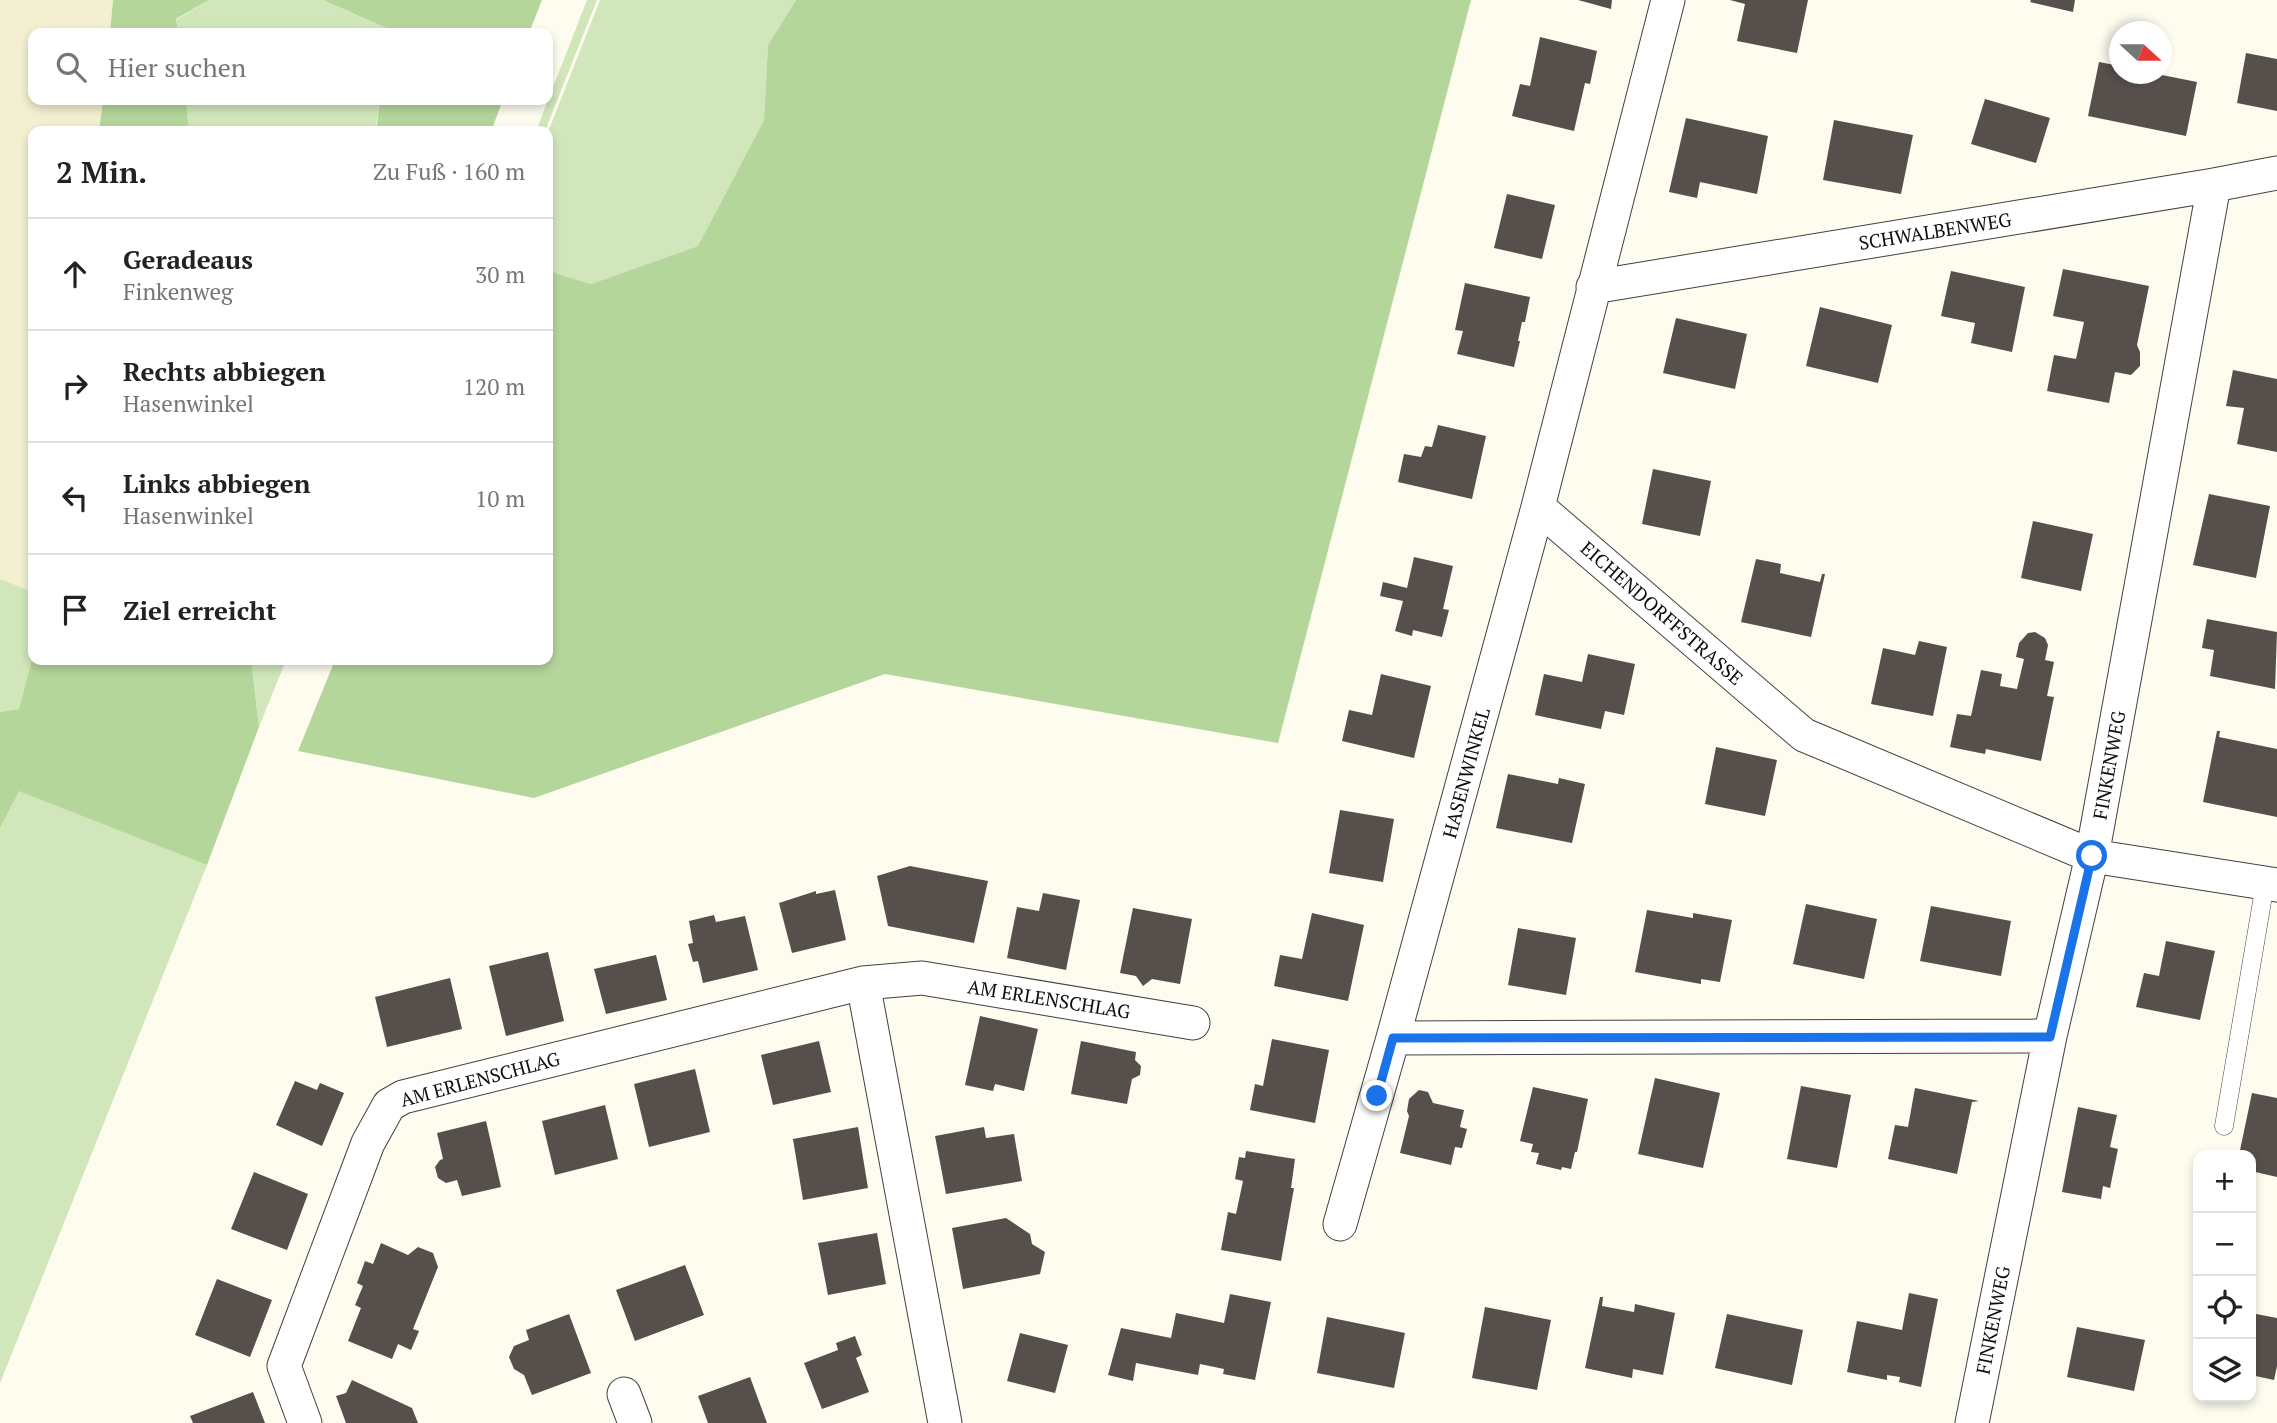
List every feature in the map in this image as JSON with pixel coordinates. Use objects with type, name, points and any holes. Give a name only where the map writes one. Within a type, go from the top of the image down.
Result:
[{"type":"street","points":[[1538,507],[1668,0]]},
{"type":"street","name":"SCHWALBENWEG","points":[[1593,287],[2214,186],[2277,173]]},
{"type":"street","name":"FINKENWEG","points":[[1972,1423],[2050,1037],[2092,856],[2214,186]]},
{"type":"street","name":"EICHENDORFFSTRASSE","points":[[1538,507],[1804,735],[2092,856],[2271,885]]},
{"type":"street","name":"HASENWINKEL","points":[[1340,1224],[1538,507]]},
{"type":"street","name":"AM ERLENSCHLAG","points":[[305,1423],[285,1366],[368,1143],[389,1105],[403,1097],[863,983],[922,978],[1193,1023]]},
{"type":"street","points":[[863,983],[945,1423]]},
{"type":"street","points":[[1393,1038],[2050,1037]]},
{"type":"lane","points":[[2224,1126],[2271,885]]},
{"type":"shaded area","points":[[0,0],[113,0],[110,28],[28,28],[28,105],[102,105],[100,126],[28,126],[28,590],[0,579]]},
{"type":"green space","points":[[113,0],[209,0],[176,19],[177,28],[110,28]]},
{"type":"green space","points":[[209,0],[323,0],[386,28],[177,28],[176,20]]},
{"type":"green space","points":[[323,0],[542,0],[531,28],[386,28]]},
{"type":"green space","points":[[587,0],[597,0],[547,126],[538,126],[546,105],[553,105],[553,87]]},
{"type":"green space","points":[[600,0],[796,0],[768,45],[764,120],[698,246],[591,284],[553,273],[553,126],[550,126]]},
{"type":"green space","points":[[796,0],[1471,0],[1278,743],[885,674],[534,798],[298,751],[333,665],[553,665],[553,273],[591,284],[698,246],[764,120],[768,45]]},
{"type":"green space","points":[[102,105],[186,105],[189,126],[100,126]]},
{"type":"green space","points":[[186,105],[379,105],[376,126],[189,126]]},
{"type":"green space","points":[[379,105],[501,105],[493,126],[377,126]]},
{"type":"green space","points":[[0,579],[28,590],[28,665],[30,665],[19,709],[0,712]]},
{"type":"green space","points":[[30,665],[252,665],[259,727],[207,865],[19,791],[0,828],[0,712],[19,709]]},
{"type":"green space","points":[[252,665],[284,665],[259,727]]},
{"type":"green space","points":[[19,790],[207,865],[0,1383],[0,828]]},
{"type":"building","points":[[1578,0],[1612,0],[1611,9]]},
{"type":"building","points":[[1730,0],[1808,0],[1797,53],[1737,41],[1745,4]]},
{"type":"building","points":[[2075,0],[2073,12],[2030,2]]},
{"type":"building","points":[[1540,37],[1597,51],[1590,84],[1585,83],[1574,131],[1512,116],[1520,84],[1530,86]]},
{"type":"building","points":[[2246,53],[2277,59],[2277,111],[2237,103]]},
{"type":"building","points":[[2099,62],[2109,64],[2109,84],[2172,84],[2172,77],[2197,82],[2186,136],[2088,116]]},
{"type":"building","points":[[1985,99],[2050,118],[2036,163],[1971,144]]},
{"type":"building","points":[[1686,118],[1768,136],[1757,194],[1700,182],[1697,198],[1669,192]]},
{"type":"building","points":[[1834,120],[1913,135],[1901,194],[1823,180]]},
{"type":"building","points":[[1507,194],[1555,205],[1542,259],[1494,248]]},
{"type":"building","points":[[2063,269],[2149,286],[2137,345],[2140,366],[2131,375],[2115,372],[2109,403],[2047,391],[2054,355],[2076,359],[2084,322],[2053,316]]},
{"type":"building","points":[[1951,271],[2025,287],[2012,352],[1971,343],[1975,323],[1941,316]]},
{"type":"building","points":[[1465,283],[1530,297],[1525,322],[1522,322],[1514,367],[1457,354],[1463,331],[1455,330]]},
{"type":"building","points":[[1820,307],[1892,325],[1878,383],[1806,366]]},
{"type":"building","points":[[1676,318],[1747,334],[1735,389],[1663,373]]},
{"type":"building","points":[[2233,370],[2277,379],[2277,452],[2237,444],[2244,408],[2226,406]]},
{"type":"building","points":[[1438,425],[1486,436],[1472,499],[1398,482],[1404,454],[1421,457],[1425,446],[1432,447]]},
{"type":"building","points":[[1653,469],[1711,481],[1700,536],[1642,524]]},
{"type":"building","points":[[2209,494],[2270,506],[2256,578],[2193,565]]},
{"type":"building","points":[[2033,521],[2093,534],[2081,591],[2021,578]]},
{"type":"building","points":[[1414,557],[1453,566],[1443,609],[1449,610],[1442,637],[1413,630],[1412,636],[1395,631],[1403,601],[1380,596],[1383,582],[1407,588]]},
{"type":"building","points":[[1756,559],[1781,564],[1780,573],[1820,582],[1822,574],[1825,574],[1811,637],[1741,622]]},
{"type":"building","points":[[2207,619],[2277,632],[2275,689],[2210,676],[2214,650],[2202,648]]},
{"type":"building","points":[[2035,632],[2045,638],[2048,645],[2045,660],[2054,662],[2047,696],[2054,697],[2041,761],[1986,749],[1985,754],[1950,747],[1957,714],[1971,716],[1981,670],[2002,674],[2000,686],[2017,689],[2024,659],[2016,657],[2019,643],[2028,633]]},
{"type":"building","points":[[1919,641],[1947,647],[1933,716],[1871,704],[1883,648],[1915,655]]},
{"type":"building","points":[[1588,654],[1635,664],[1624,715],[1605,711],[1601,729],[1535,715],[1544,674],[1582,682]]},
{"type":"building","points":[[1381,674],[1431,686],[1414,758],[1342,741],[1349,710],[1372,715]]},
{"type":"building","points":[[2217,731],[2220,731],[2219,737],[2277,749],[2277,817],[2203,802]]},
{"type":"building","points":[[1716,747],[1777,760],[1765,816],[1705,804]]},
{"type":"building","points":[[1508,774],[1558,784],[1559,778],[1585,784],[1572,843],[1496,828]]},
{"type":"building","points":[[1340,810],[1394,819],[1383,882],[1329,873]]},
{"type":"building","points":[[910,866],[988,881],[974,943],[888,926],[877,876]]},
{"type":"building","points":[[835,890],[846,940],[792,953],[779,903],[816,891],[816,894]]},
{"type":"building","points":[[1043,893],[1080,900],[1066,970],[1007,958],[1017,907],[1039,911]]},
{"type":"building","points":[[1806,904],[1877,919],[1864,979],[1793,964]]},
{"type":"building","points":[[1931,906],[2011,921],[2001,976],[1920,961]]},
{"type":"building","points":[[1133,908],[1192,919],[1180,984],[1152,979],[1143,986],[1136,976],[1120,973]]},
{"type":"building","points":[[1647,910],[1693,918],[1693,913],[1732,920],[1720,982],[1701,979],[1701,984],[1635,972]]},
{"type":"building","points":[[1312,913],[1364,925],[1348,1001],[1274,986],[1280,955],[1302,959]]},
{"type":"building","points":[[714,915],[716,922],[745,916],[758,970],[703,983],[698,961],[693,962],[688,944],[693,943],[689,921]]},
{"type":"building","points":[[1518,928],[1576,938],[1566,995],[1508,985]]},
{"type":"building","points":[[2166,941],[2215,951],[2200,1020],[2136,1007],[2144,973],[2159,976]]},
{"type":"building","points":[[548,952],[564,1021],[506,1036],[489,966]]},
{"type":"building","points":[[656,955],[667,1000],[606,1014],[594,969]]},
{"type":"building","points":[[450,978],[462,1029],[387,1047],[375,997]]},
{"type":"building","points":[[980,1016],[1038,1029],[1024,1091],[995,1084],[993,1091],[965,1085]]},
{"type":"building","points":[[1272,1039],[1329,1050],[1315,1123],[1250,1110],[1255,1084],[1263,1086]]},
{"type":"building","points":[[819,1041],[831,1092],[773,1105],[761,1055]]},
{"type":"building","points":[[1081,1041],[1136,1052],[1135,1060],[1141,1066],[1140,1075],[1132,1079],[1127,1104],[1071,1094]]},
{"type":"building","points":[[695,1069],[710,1132],[649,1147],[634,1084]]},
{"type":"building","points":[[1655,1078],[1720,1093],[1703,1168],[1638,1154]]},
{"type":"building","points":[[295,1081],[317,1090],[320,1083],[344,1093],[322,1146],[276,1125]]},
{"type":"building","points":[[1801,1086],[1851,1095],[1837,1168],[1787,1159]]},
{"type":"building","points":[[1533,1087],[1588,1099],[1571,1169],[1562,1167],[1561,1170],[1536,1164],[1539,1153],[1531,1152],[1533,1144],[1520,1141]]},
{"type":"building","points":[[1915,1088],[1979,1101],[1972,1102],[1957,1174],[1888,1159],[1895,1125],[1908,1127]]},
{"type":"building","points":[[1419,1090],[1428,1092],[1433,1103],[1464,1110],[1460,1127],[1467,1129],[1462,1148],[1455,1147],[1451,1165],[1400,1153],[1409,1116],[1409,1099]]},
{"type":"building","points":[[2252,1093],[2277,1098],[2277,1177],[2256,1172],[2256,1150],[2240,1150]]},
{"type":"building","points":[[605,1105],[618,1159],[555,1175],[542,1121]]},
{"type":"building","points":[[2078,1107],[2117,1115],[2110,1147],[2118,1149],[2110,1188],[2103,1186],[2101,1199],[2062,1192]]},
{"type":"building","points":[[486,1121],[501,1187],[462,1196],[457,1180],[446,1183],[438,1178],[435,1167],[443,1159],[437,1133]]},
{"type":"building","points":[[858,1127],[868,1188],[803,1200],[793,1139]]},
{"type":"building","points":[[984,1127],[986,1138],[1014,1134],[1022,1181],[946,1194],[935,1136]]},
{"type":"building","points":[[1246,1151],[1295,1159],[1291,1188],[1294,1188],[1281,1261],[1221,1250],[1228,1212],[1236,1214],[1243,1181],[1235,1179],[1239,1157],[1245,1158]]},
{"type":"building","points":[[254,1172],[308,1194],[287,1250],[231,1229]]},
{"type":"building","points":[[1006,1218],[1030,1234],[1032,1244],[1045,1252],[1040,1274],[963,1289],[952,1228]]},
{"type":"building","points":[[877,1233],[886,1284],[828,1295],[818,1243]]},
{"type":"building","points":[[381,1243],[408,1255],[418,1247],[433,1253],[438,1267],[413,1329],[419,1331],[411,1350],[398,1344],[392,1359],[348,1341],[361,1308],[355,1305],[363,1286],[357,1283],[365,1261],[373,1264]]},
{"type":"building","points":[[685,1265],[704,1315],[635,1341],[616,1290]]},
{"type":"building","points":[[217,1279],[272,1300],[250,1357],[195,1335]]},
{"type":"building","points":[[1909,1293],[1938,1299],[1921,1387],[1899,1382],[1900,1377],[1887,1375],[1887,1380],[1847,1372],[1857,1321],[1902,1330]]},
{"type":"building","points":[[1230,1294],[1271,1302],[1255,1380],[1223,1374],[1224,1369],[1200,1364],[1198,1375],[1136,1363],[1133,1381],[1108,1375],[1121,1328],[1171,1338],[1176,1313],[1224,1323]]},
{"type":"building","points":[[1600,1297],[1603,1297],[1602,1306],[1634,1312],[1635,1304],[1675,1313],[1663,1375],[1633,1369],[1632,1378],[1585,1368]]},
{"type":"building","points":[[1485,1307],[1551,1320],[1537,1390],[1472,1378]]},
{"type":"building","points":[[569,1314],[591,1373],[532,1395],[524,1375],[514,1369],[509,1357],[514,1346],[529,1340],[526,1330]]},
{"type":"building","points":[[1727,1314],[1803,1330],[1792,1385],[1715,1368]]},
{"type":"building","points":[[2256,1314],[2277,1318],[2277,1366],[2274,1380],[2256,1376]]},
{"type":"building","points":[[1327,1317],[1405,1333],[1394,1388],[1317,1373]]},
{"type":"building","points":[[2077,1327],[2145,1340],[2134,1391],[2067,1377]]},
{"type":"building","points":[[1020,1333],[1068,1345],[1055,1393],[1007,1381]]},
{"type":"building","points":[[855,1336],[862,1355],[856,1358],[869,1392],[822,1409],[804,1363],[838,1350],[836,1343]]},
{"type":"building","points":[[750,1377],[767,1423],[708,1423],[698,1396]]},
{"type":"building","points":[[352,1380],[412,1408],[418,1423],[346,1423],[336,1396],[346,1393]]},
{"type":"building","points":[[253,1392],[265,1423],[193,1423],[190,1416]]},
{"type":"route","points":[[1377,1096],[1393,1038],[2050,1037],[2092,856]]}]
